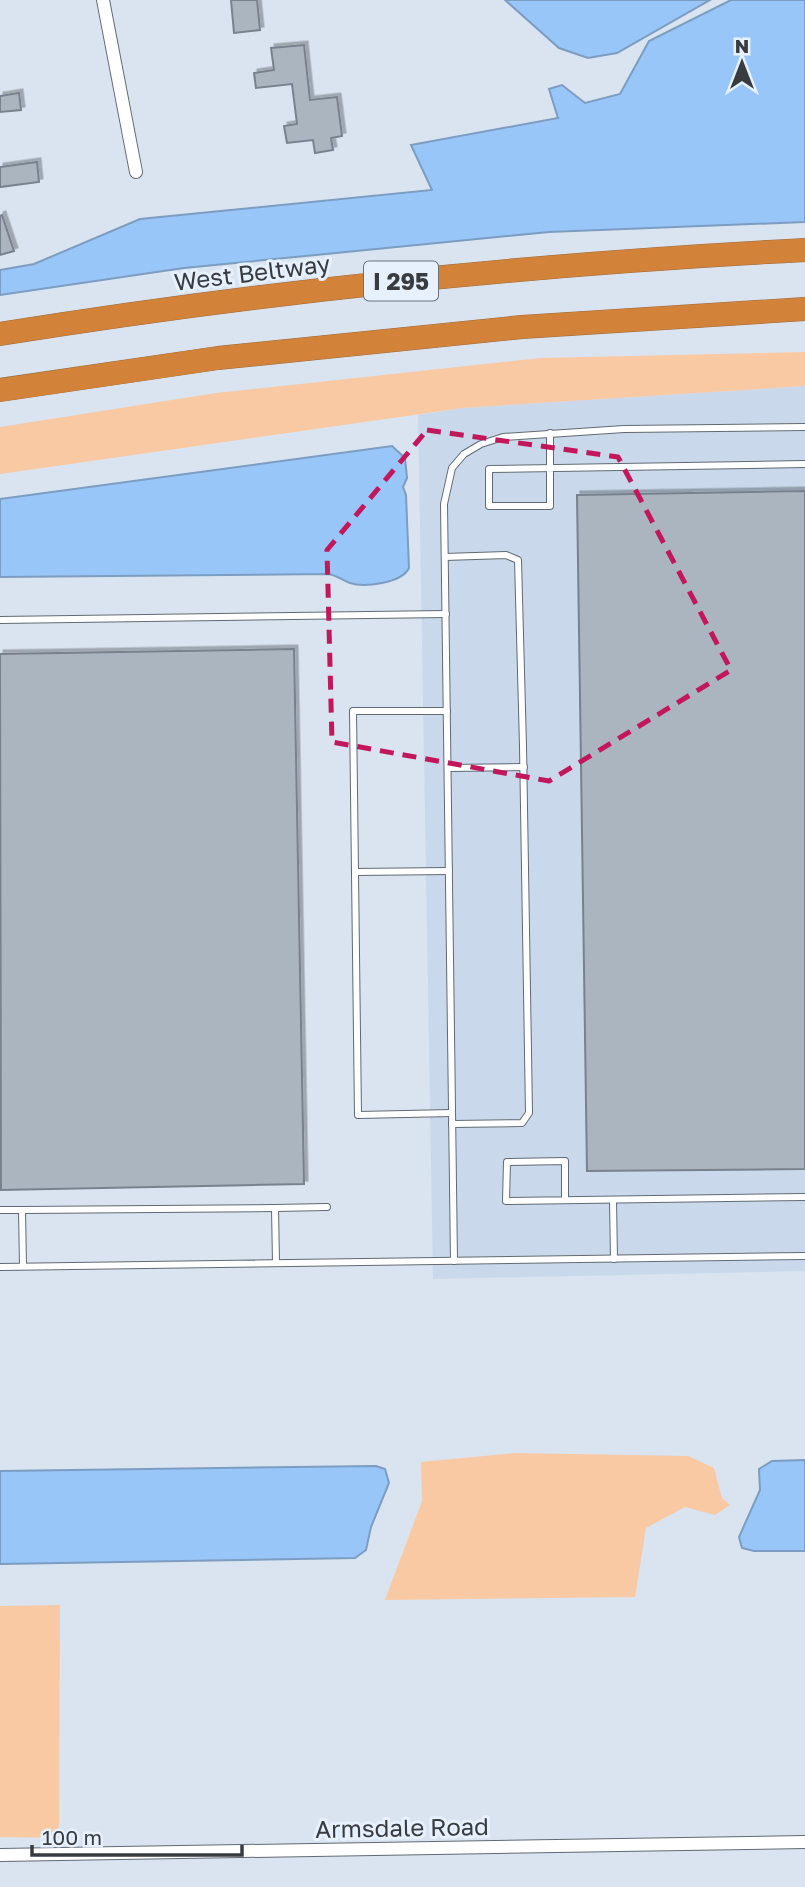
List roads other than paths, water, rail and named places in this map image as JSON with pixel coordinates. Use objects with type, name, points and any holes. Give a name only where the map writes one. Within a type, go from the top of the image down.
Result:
[{"type":"highway","name":"West Beltway","points":[[0,334],[218,302],[360,285],[678,257],[805,250]]},
{"type":"highway","name":"I 295","points":[[0,390],[218,358],[522,327],[805,309]]},
{"type":"street","points":[[103,0],[136,172]]},
{"type":"street","name":"Armsdale Road","points":[[0,1855],[805,1842]]},
{"type":"lane","points":[[454,1261],[444,504],[452,468],[464,454],[481,444],[503,437],[624,429],[805,426]]},
{"type":"lane","points":[[550,433],[550,469],[550,506],[489,506],[489,469],[550,469],[805,464]]},
{"type":"lane","points":[[445,557],[506,555],[518,560],[529,1113],[522,1122],[452,1124]]},
{"type":"lane","points":[[0,620],[446,614]]},
{"type":"lane","points":[[447,710],[353,711],[358,1115],[452,1114]]},
{"type":"lane","points":[[447,768],[524,767]]},
{"type":"lane","points":[[355,872],[449,872]]},
{"type":"lane","points":[[565,1200],[565,1161],[507,1162],[506,1201],[805,1197]]},
{"type":"lane","points":[[613,1200],[614,1259]]},
{"type":"lane","points":[[275,1208],[276,1263]]},
{"type":"lane","points":[[0,1210],[327,1208]]},
{"type":"lane","points":[[22,1210],[23,1266]]},
{"type":"lane","points":[[0,1267],[805,1256]]},
{"type":"water","points":[[505,0],[710,0],[617,53],[588,58],[559,48]]},
{"type":"water","points":[[731,0],[805,0],[805,222],[549,232],[184,268],[0,295],[0,270],[34,264],[140,219],[432,190],[411,145],[558,118],[549,89],[562,85],[585,103],[620,94],[649,41]]},
{"type":"water","points":[[392,446],[405,458],[407,478],[403,487],[406,495],[409,568],[391,581],[356,584],[329,574],[0,577],[0,499]]},
{"type":"water","points":[[805,1460],[805,1551],[754,1551],[742,1548],[739,1537],[760,1490],[759,1469],[772,1461]]},
{"type":"water","points":[[376,1466],[385,1469],[389,1483],[371,1527],[366,1550],[355,1558],[0,1564],[0,1471]]}]
